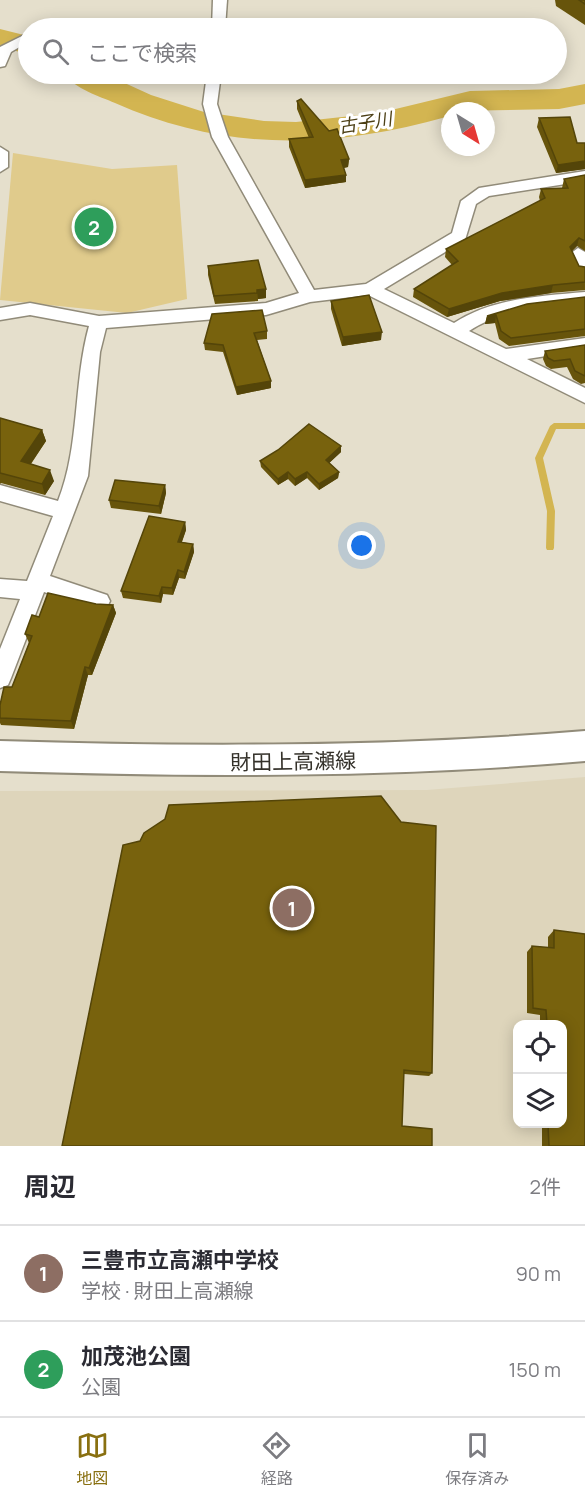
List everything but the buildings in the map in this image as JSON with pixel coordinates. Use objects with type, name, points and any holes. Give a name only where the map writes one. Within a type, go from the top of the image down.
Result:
[{"type":"main road","name":"財田上高瀬線","points":[[0,756],[195,763],[342,761],[485,756],[585,746]]},
{"type":"street","points":[[219,18],[220,0]]},
{"type":"street","points":[[0,63],[5,50],[18,43]]},
{"type":"street","points":[[213,84],[210,104],[220,137],[309,296]]},
{"type":"street","points":[[0,152],[0,167]]},
{"type":"street","points":[[0,314],[30,309],[99,322],[266,309],[309,296],[370,289],[459,236],[469,201],[485,192],[585,176]]},
{"type":"street","points":[[370,289],[585,396]]},
{"type":"street","points":[[454,331],[475,316],[520,304],[585,298]]},
{"type":"street","points":[[0,678],[78,476],[91,352],[99,322]]},
{"type":"street","points":[[504,356],[585,344]]},
{"type":"street","points":[[0,493],[64,511]]},
{"type":"street","points":[[0,588],[34,586],[99,601]]},
{"type":"shaded area","points":[[13,153],[112,169],[177,165],[187,299],[127,313],[0,300]]},
{"type":"shaded area","points":[[585,777],[585,1146],[0,1146],[0,791],[427,790]]},
{"type":"waterway","name":"古子川","points":[[0,38],[18,42]]},
{"type":"waterway","name":"古子川","points":[[100,84],[139,102],[200,121],[264,131],[296,132],[366,125],[470,101],[545,100],[585,94]]},
{"type":"waterway","points":[[550,548],[551,511],[539,458],[554,426],[585,426]]},
{"type":"place","name":"加茂池公園","points":[[94,227]]},
{"type":"place","name":"三豊市立高瀬中学校","points":[[292,908]]}]
